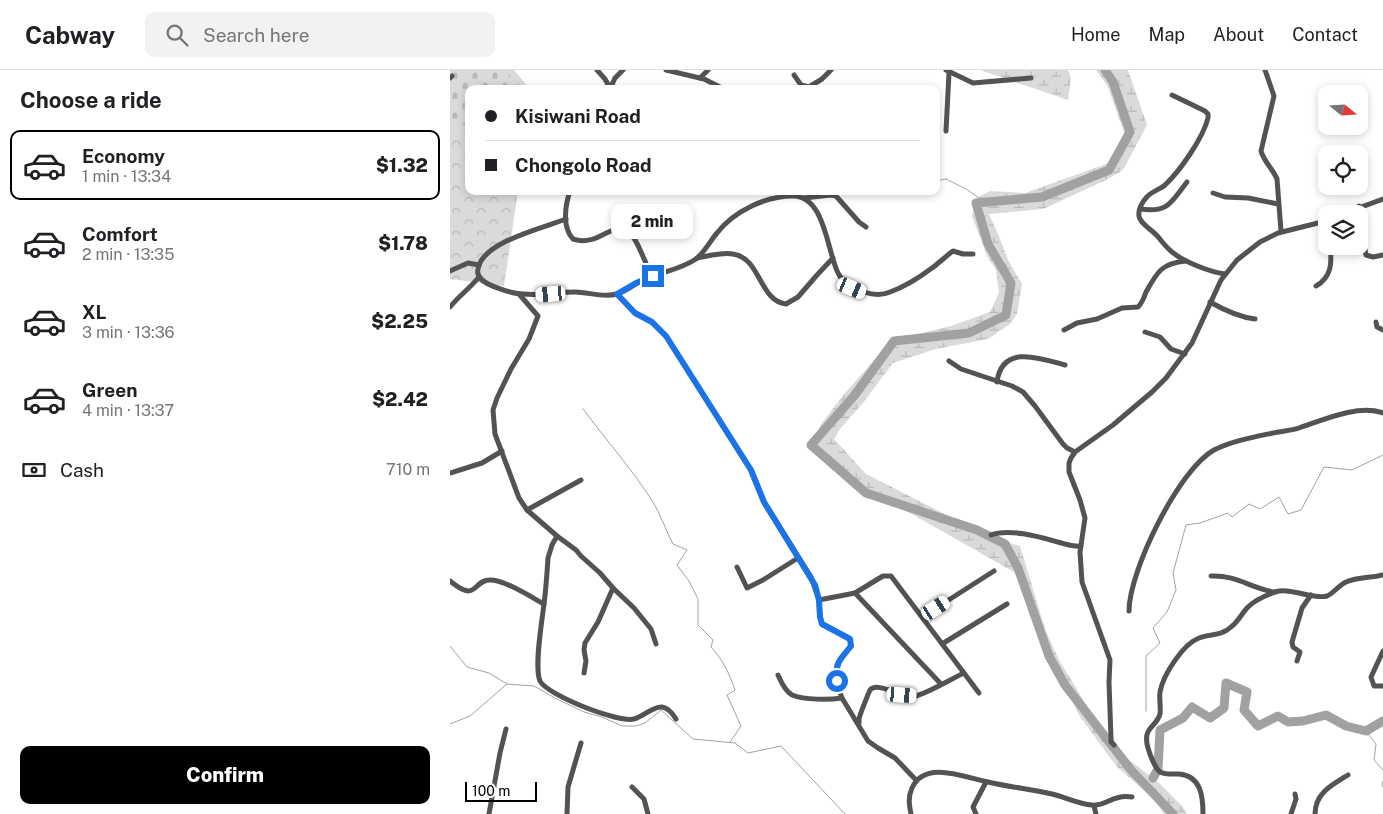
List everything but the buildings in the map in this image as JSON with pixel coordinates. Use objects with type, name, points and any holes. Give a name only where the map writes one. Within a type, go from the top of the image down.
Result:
[{"type":"street","points":[[597,70],[608,85]]},
{"type":"street","points":[[612,85],[618,70]]},
{"type":"street","points":[[615,78],[623,70]]},
{"type":"street","points":[[666,70],[711,81],[718,85]]},
{"type":"street","points":[[700,78],[708,70]]},
{"type":"street","points":[[813,85],[831,70]]},
{"type":"street","points":[[1265,70],[1274,96],[1261,151],[1262,156],[1275,172],[1277,178],[1282,231]]},
{"type":"street","points":[[946,131],[947,71],[979,84],[1031,78]]},
{"type":"street","points":[[794,75],[800,85]]},
{"type":"street","points":[[1172,95],[1205,111],[1208,118],[1196,146],[1163,187],[1147,196],[1140,208],[1141,221],[1172,252],[1186,260],[1225,274]]},
{"type":"street","points":[[1140,208],[1157,210],[1167,206],[1187,182]]},
{"type":"street","points":[[1213,193],[1224,197],[1248,198],[1278,204]]},
{"type":"street","points":[[569,195],[565,211],[570,236],[573,239],[582,242],[590,241],[610,231],[625,230],[635,240],[653,276]]},
{"type":"street","points":[[697,258],[718,232],[744,210],[756,204],[780,198],[836,196],[866,228]]},
{"type":"street","points":[[804,198],[814,207],[819,216],[838,274],[852,288],[877,295],[890,293],[933,268],[953,251],[973,254]]},
{"type":"street","points":[[1362,205],[1383,199]]},
{"type":"street","points":[[566,219],[531,231],[484,255],[477,272],[479,277],[483,282],[519,294],[534,296],[576,292],[606,295],[617,294],[636,283],[670,271],[697,258],[732,254],[741,256],[748,262],[774,300],[786,304],[798,297],[833,258]]},
{"type":"street","points":[[1114,745],[1111,742],[1110,660],[1082,582],[1080,565],[1084,518],[1069,468],[1071,458],[1075,452],[1113,426],[1152,392],[1185,354],[1210,302],[1231,266],[1245,253],[1270,236],[1282,231],[1318,223]]},
{"type":"street","points":[[1316,286],[1320,284],[1330,271],[1331,255]]},
{"type":"street","points":[[1366,255],[1373,257],[1383,255]]},
{"type":"street","points":[[1064,330],[1076,323],[1097,320],[1122,308],[1138,307],[1164,267],[1186,260]]},
{"type":"street","points":[[450,271],[468,263],[479,266]]},
{"type":"street","points":[[450,307],[479,277]]},
{"type":"street","points":[[519,294],[538,316],[529,339],[504,383],[493,410],[493,427],[519,498],[527,510],[576,550],[634,608],[652,629],[656,644]]},
{"type":"street","points":[[617,294],[635,313],[659,328],[671,342],[751,470],[764,502],[811,576],[819,600],[822,624],[849,638],[851,643],[850,648],[837,665],[838,687],[842,698],[872,744],[895,758],[916,780]]},
{"type":"street","points":[[1210,302],[1244,318],[1255,319]]},
{"type":"street","points":[[1376,322],[1377,327],[1383,330]]},
{"type":"street","points":[[1146,332],[1160,337],[1171,349],[1185,354]]},
{"type":"street","points":[[997,382],[998,373],[1002,366],[1009,360],[1018,357],[1037,357],[1065,365]]},
{"type":"street","points":[[949,361],[961,369],[1018,389],[1028,397],[1063,444],[1075,452]]},
{"type":"street","points":[[1129,611],[1134,584],[1159,521],[1170,500],[1192,469],[1202,460],[1214,451],[1232,444],[1273,432],[1296,429],[1333,416],[1370,410],[1383,413]]},
{"type":"street","points":[[450,473],[482,463],[502,451]]},
{"type":"street","points":[[527,510],[581,480]]},
{"type":"street","points":[[992,535],[1000,533],[1018,534],[1042,537],[1071,546],[1081,546]]},
{"type":"street","points":[[557,536],[548,558],[538,660],[539,676],[543,685],[583,706],[624,720],[634,719],[656,708],[663,707],[670,711],[676,719]]},
{"type":"street","points":[[737,567],[747,588],[798,558]]},
{"type":"street","points":[[922,617],[994,571]]},
{"type":"street","points":[[819,600],[855,593],[883,576],[891,576],[978,693]]},
{"type":"street","points":[[1211,576],[1224,576],[1239,580],[1262,590],[1327,596],[1345,582],[1383,576]]},
{"type":"street","points":[[450,581],[467,592],[492,580],[544,604]]},
{"type":"street","points":[[584,672],[586,661],[585,643],[598,622],[613,588]]},
{"type":"street","points":[[1203,814],[1202,793],[1198,784],[1191,777],[1161,772],[1148,746],[1148,729],[1160,716],[1160,689],[1170,666],[1198,638],[1218,635],[1226,631],[1233,626],[1248,607],[1274,592]]},
{"type":"street","points":[[855,593],[941,684]]},
{"type":"street","points":[[1297,662],[1300,652],[1293,647],[1292,642],[1302,608],[1311,595]]},
{"type":"street","points":[[942,644],[1007,604]]},
{"type":"street","points":[[1383,651],[1371,677],[1374,686],[1383,686]]},
{"type":"street","points":[[860,728],[859,719],[870,690],[882,687],[902,695],[915,696],[964,673]]},
{"type":"street","points":[[778,675],[781,683],[792,695],[824,700],[842,698]]},
{"type":"street","points":[[489,814],[506,729]]},
{"type":"street","points":[[567,814],[568,787],[581,743]]},
{"type":"street","points":[[911,814],[909,798],[916,780],[932,772],[941,772],[1034,790],[1094,806],[1122,795],[1132,797]]},
{"type":"street","points":[[1315,814],[1316,802],[1319,797],[1325,790],[1348,775]]},
{"type":"street","points":[[976,814],[973,807],[986,782]]},
{"type":"street","points":[[632,787],[644,799],[648,814]]},
{"type":"street","points":[[1291,814],[1296,799],[1295,794]]},
{"type":"street","points":[[1094,806],[1096,814]]},
{"type":"green space","points":[[450,70],[514,70],[527,85],[465,85],[465,195],[517,195],[504,286],[450,279]]},
{"type":"green space","points":[[450,70],[502,70],[508,73],[510,85],[465,85],[465,125],[450,126]]},
{"type":"green space","points":[[980,70],[1068,70],[1071,78],[1068,100]]},
{"type":"green space","points":[[1096,70],[1128,70],[1147,125],[1123,170],[1106,180],[1043,209],[989,214],[1008,260],[1022,284],[1017,314],[1010,324],[988,339],[936,349],[893,363],[834,439],[866,474],[990,537],[1020,546],[1045,629],[1059,660],[1112,747],[1158,782],[1182,806],[1187,814],[1164,814],[1152,797],[1117,767],[1079,715],[1042,636],[1023,577],[910,513],[865,492],[811,447],[821,424],[845,393],[892,340],[951,326],[990,312],[999,293],[996,270],[987,256],[972,216],[976,199],[990,191],[1025,193],[1109,163],[1125,135],[1108,87]]},
{"type":"waterway","points":[[1105,70],[1113,82],[1130,132],[1109,170],[1042,197],[976,203],[988,244],[1011,283],[1006,315],[969,333],[894,341],[854,396],[811,445],[866,493],[977,530],[1005,544],[1018,568],[1049,656],[1065,685],[1131,770],[1173,814]]},
{"type":"waterway","points":[[940,180],[946,179],[966,189],[985,202]]},
{"type":"waterway","points":[[583,409],[645,490],[656,507],[673,544],[687,550],[677,565],[689,581],[698,599],[698,625],[713,640],[711,647],[725,667],[735,690],[727,695],[741,726],[730,742]]},
{"type":"waterway","points":[[1146,711],[1146,656],[1160,643],[1153,628],[1167,612],[1176,590],[1173,573],[1186,525],[1200,523],[1228,513],[1232,517],[1249,504],[1260,509],[1279,497],[1288,514],[1301,510],[1324,467],[1352,470],[1383,455]]},
{"type":"waterway","points":[[450,646],[467,667],[489,673],[507,684]]},
{"type":"waterway","points":[[1153,778],[1158,769],[1160,730],[1183,718],[1192,707],[1210,718],[1224,708],[1226,683],[1247,692],[1244,710],[1258,726],[1278,716],[1288,722],[1303,721],[1326,715],[1346,726],[1366,731],[1383,721]]},
{"type":"waterway","points":[[450,724],[470,716],[507,684],[534,686],[584,712],[602,717],[622,726],[636,726],[645,723],[661,710],[693,739],[735,743],[748,753],[781,746],[845,814]]},
{"type":"waterway","points":[[1366,731],[1376,744],[1374,760],[1383,770]]},
{"type":"waterway","points":[[1383,781],[1383,787]]},
{"type":"route","points":[[653,276],[617,294],[635,313],[659,328],[671,342],[684,366],[751,470],[764,502],[811,576],[819,600],[822,624],[850,639],[850,648],[838,662],[836,669],[837,681]]}]
